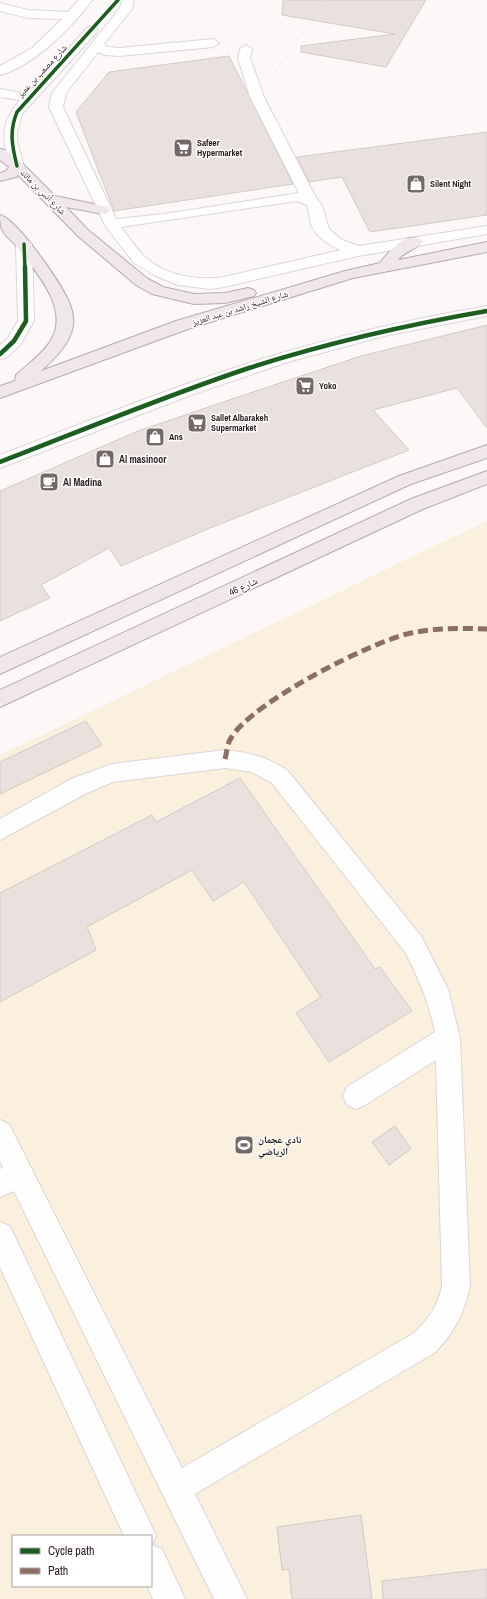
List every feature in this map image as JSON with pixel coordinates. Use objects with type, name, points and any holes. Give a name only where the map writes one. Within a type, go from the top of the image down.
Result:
[{"type":"main road","name":"شارع أنس بن مالك","points":[[0,153],[17,166],[83,233],[142,282],[158,291],[194,299],[224,298],[350,274]]},
{"type":"main road","points":[[0,177],[11,174],[17,166]]},
{"type":"main road","points":[[51,200],[104,210]]},
{"type":"main road","points":[[0,219],[24,244],[60,299],[66,312],[66,325],[53,350],[7,389]]},
{"type":"main road","points":[[385,266],[396,252],[415,241]]},
{"type":"main road","name":"شارع الشيخ راشد بن عبد العزيز","points":[[7,389],[182,325],[350,274],[487,246]]},
{"type":"main road","points":[[0,666],[392,486],[443,465],[487,451]]},
{"type":"main road","name":"شارع 46","points":[[0,699],[417,504],[487,477]]},
{"type":"street","points":[[6,9],[22,0]]},
{"type":"street","name":"شارع مصعب بن عمير","points":[[0,71],[14,65],[34,53],[46,30],[70,16],[86,0]]},
{"type":"street","name":"شارع مصعب بن عمير","points":[[17,166],[10,140],[10,131],[17,112],[92,40],[118,0]]},
{"type":"street","points":[[128,0],[128,8],[110,29],[92,40],[59,93],[56,107],[111,224],[130,250],[145,264],[172,278],[196,283],[224,282],[358,251],[487,230]]},
{"type":"street","points":[[6,9],[38,15],[70,16]]},
{"type":"street","points":[[6,9],[46,30]]},
{"type":"street","points":[[92,40],[105,51],[119,52],[213,43]]},
{"type":"street","points":[[246,49],[244,58],[257,97],[310,200],[316,206],[320,227],[329,237],[341,246],[358,251]]},
{"type":"street","points":[[0,81],[29,65],[34,53]]},
{"type":"street","points":[[0,93],[30,98]]},
{"type":"street","points":[[111,224],[164,218],[291,197],[310,200]]},
{"type":"street","points":[[0,354],[14,341],[26,321],[24,244]]},
{"type":"street","points":[[0,462],[215,380],[281,359],[407,327],[487,311]]},
{"type":"street","points":[[0,830],[79,786],[112,773],[225,759],[255,763],[280,777],[412,944],[426,965],[437,988],[444,1012],[448,1038],[456,1286],[451,1309],[440,1328],[424,1343],[177,1488]]},
{"type":"street","points":[[356,1096],[448,1038]]},
{"type":"street","points":[[0,1134],[10,1178],[177,1488],[231,1599]]},
{"type":"street","points":[[0,1236],[140,1535]]},
{"type":"street","points":[[152,1562],[169,1599]]},
{"type":"path","points":[[257,97],[326,0]]},
{"type":"shaded area","name":"نادي عجمان الرياضي","points":[[487,521],[487,1599],[0,1599],[0,755]]},
{"type":"building","points":[[283,0],[426,0],[386,67],[301,52],[301,46],[395,34],[282,15]]},
{"type":"building","name":"Safeer Hypermarket","points":[[229,56],[293,184],[114,211],[76,112],[109,72]]},
{"type":"building","name":"Silent Night","points":[[487,132],[487,215],[370,232],[342,177],[309,182],[297,157]]},
{"type":"building","points":[[487,325],[487,428],[457,388],[373,410],[409,450],[210,528],[121,566],[109,548],[41,585],[50,598],[0,621],[0,491],[138,431],[361,356]]},
{"type":"building","points":[[86,721],[102,745],[0,794],[0,762]]},
{"type":"building","points":[[240,778],[375,969],[380,967],[412,1011],[329,1062],[296,1013],[321,997],[244,882],[213,901],[192,870],[87,927],[96,950],[0,1002],[0,893],[152,815],[156,822]]},
{"type":"building","points":[[395,1126],[411,1149],[389,1165],[372,1142]]},
{"type":"building","points":[[361,1515],[372,1599],[292,1599],[289,1569],[282,1570],[277,1527]]},
{"type":"building","points":[[487,1569],[487,1599],[383,1599],[382,1581]]},
{"type":"marked path","points":[[225,759],[231,738],[241,725],[259,710],[282,695],[335,664],[383,642],[411,633],[443,629],[487,629]]},
{"type":"cycle path","points":[[17,166],[11,139],[12,127],[17,112],[118,0]]},
{"type":"cycle path","points":[[0,354],[14,341],[26,321],[24,244]]},
{"type":"cycle path","points":[[0,462],[215,380],[282,358],[315,348],[384,331],[487,311]]},
{"type":"place","name":"Safeer Hypermarket","points":[[183,148]]},
{"type":"place","name":"Silent Night","points":[[416,184]]},
{"type":"place","name":"Yoko","points":[[305,386]]},
{"type":"place","name":"Sallet Albarakeh Supermarket","points":[[197,423]]},
{"type":"place","name":"Ans","points":[[155,437]]},
{"type":"place","name":"Al masinoor","points":[[105,459]]},
{"type":"place","name":"Al Madina","points":[[49,482]]},
{"type":"place","name":"نادي عجمان الرياضي","points":[[244,1145]]}]
